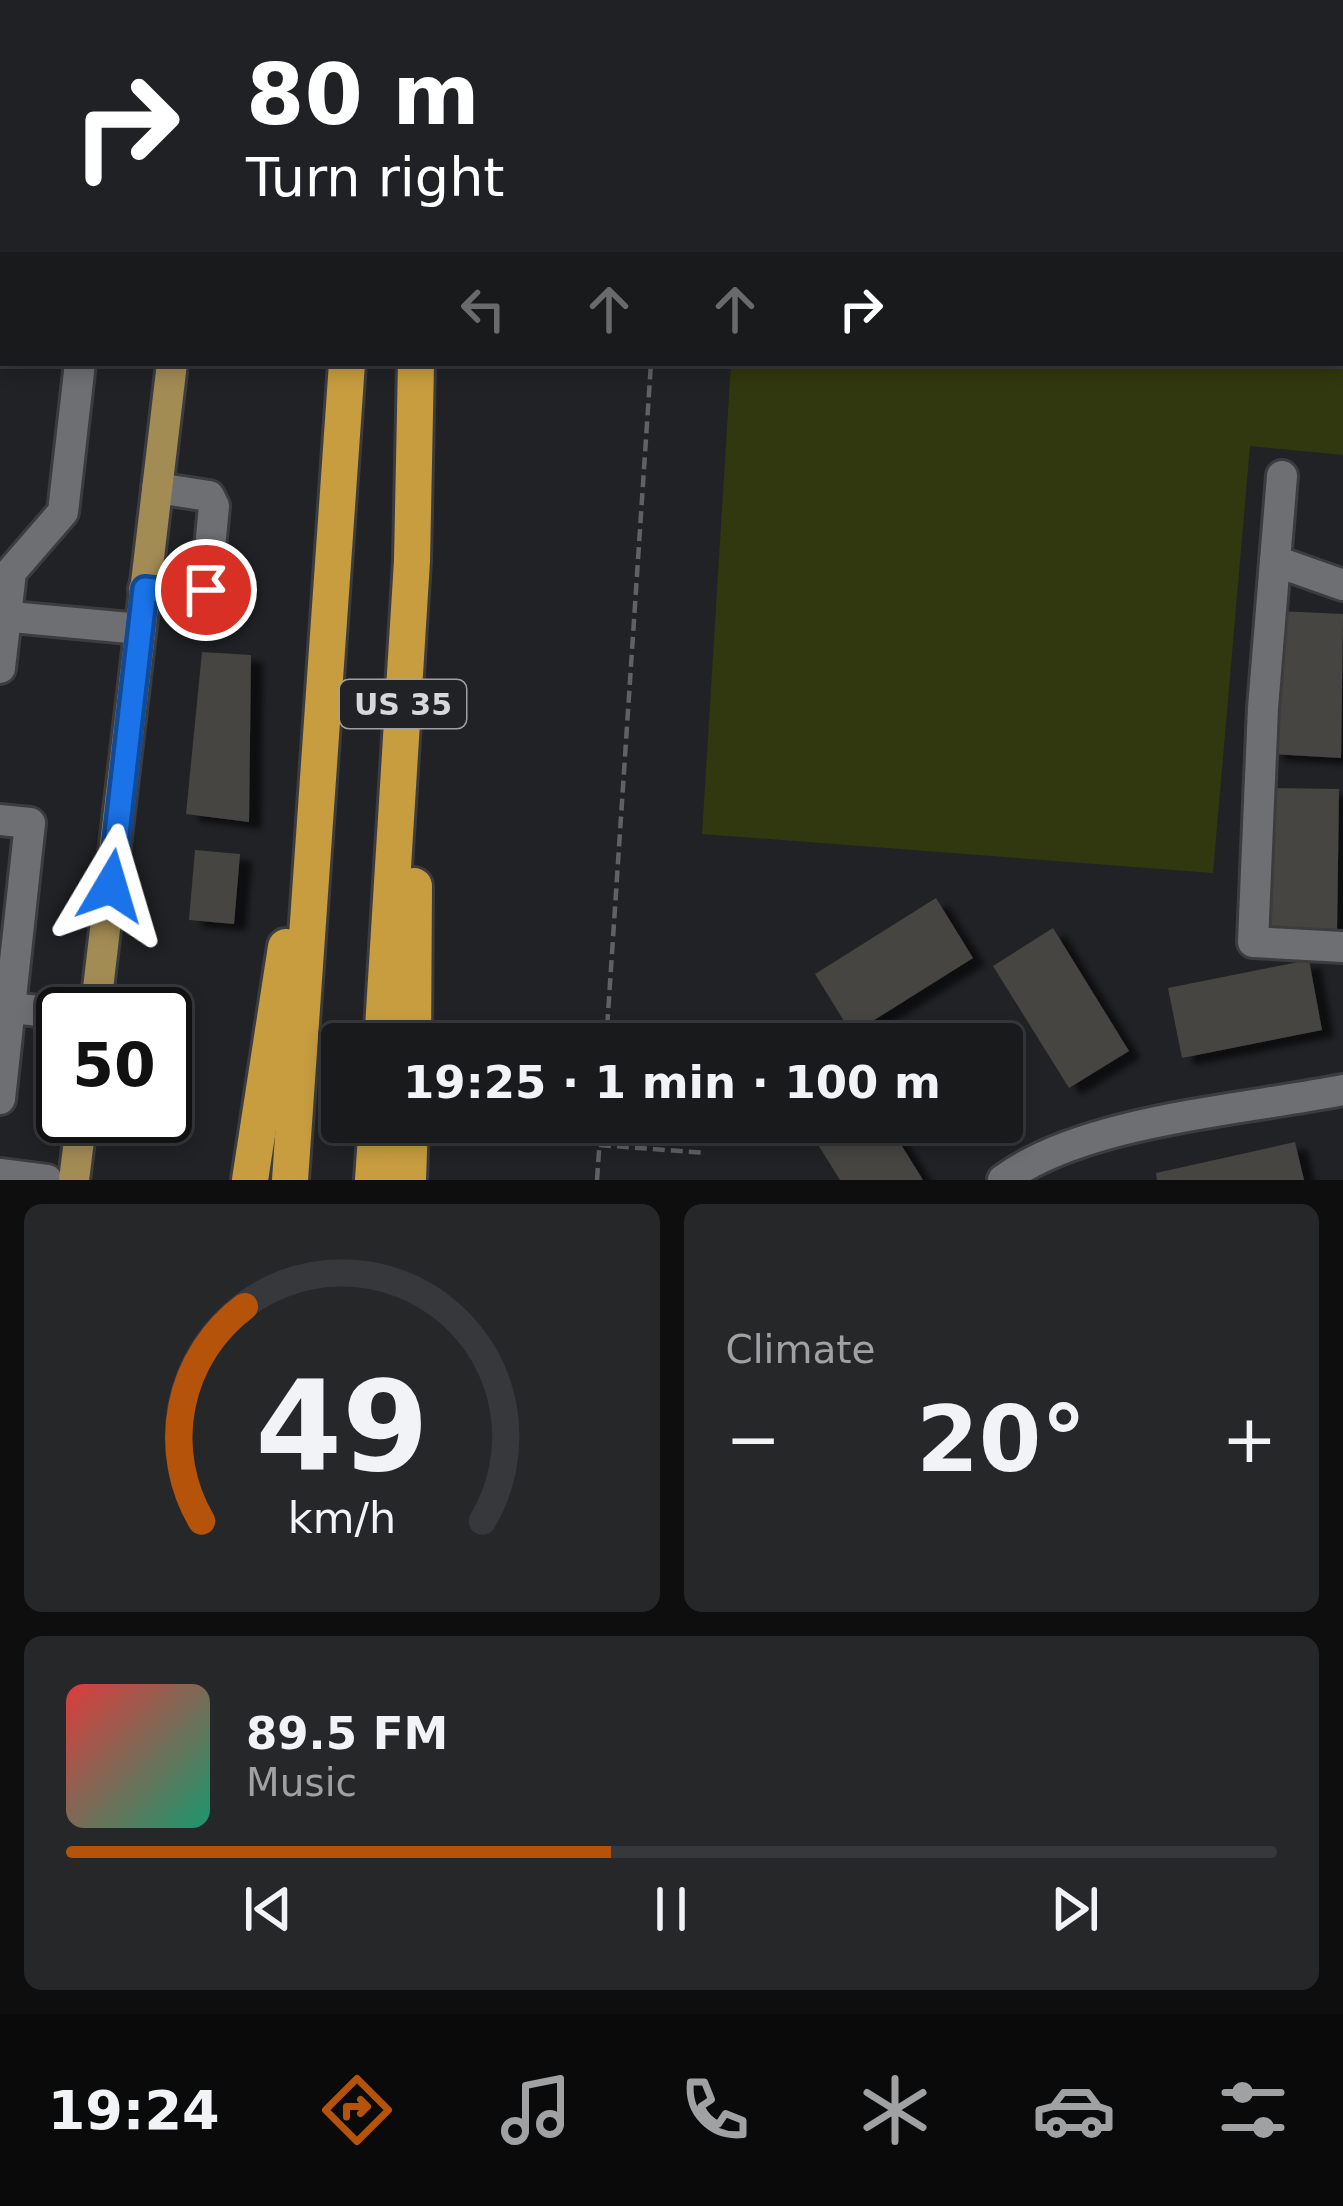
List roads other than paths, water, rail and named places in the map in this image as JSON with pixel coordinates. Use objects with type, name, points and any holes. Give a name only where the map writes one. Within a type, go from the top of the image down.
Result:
[{"type":"highway","name":"US 35","points":[[290,1180],[347,366]]},
{"type":"highway","name":"US 35","points":[[383,1023],[412,561],[416,366]]},
{"type":"highway","points":[[412,561],[413,1023]]},
{"type":"highway","points":[[250,1180],[278,992],[316,796]]},
{"type":"highway","points":[[374,1180],[376,1143]]},
{"type":"highway","points":[[408,1180],[409,1143]]},
{"type":"main road","points":[[98,987],[172,366]]},
{"type":"main road","points":[[74,1180],[79,1143]]},
{"type":"street","points":[[0,668],[11,572],[63,512],[80,366]]},
{"type":"street","points":[[1282,476],[1263,708],[1253,942],[1343,947]]},
{"type":"street","points":[[145,589],[194,595],[206,590],[214,506],[209,496],[157,488]]},
{"type":"street","points":[[1275,561],[1343,585]]},
{"type":"street","points":[[3,616],[140,629]]},
{"type":"street","points":[[0,820],[30,824],[4,1007],[0,1099]]},
{"type":"street","points":[[4,1007],[36,1010]]},
{"type":"street","points":[[1003,1180],[1048,1153],[1080,1142],[1343,1090]]},
{"type":"street","points":[[0,1174],[47,1180]]}]
